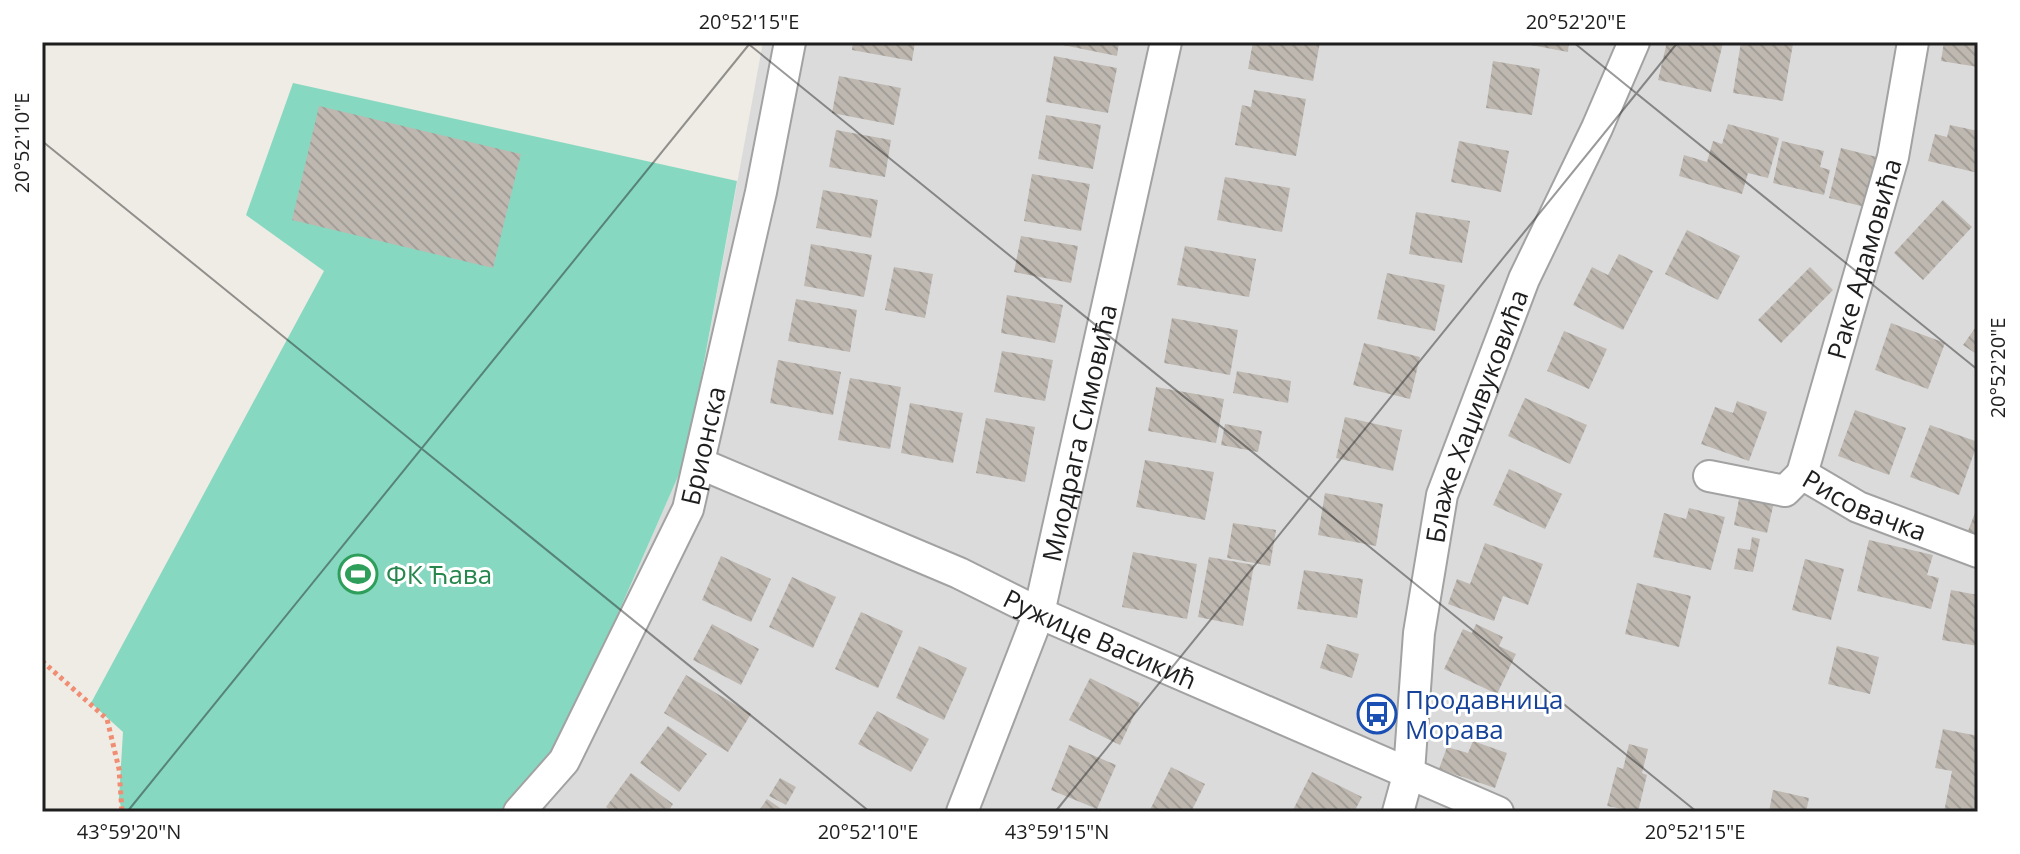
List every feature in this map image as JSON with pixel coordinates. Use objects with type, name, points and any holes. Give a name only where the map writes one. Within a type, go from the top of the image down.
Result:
[{"type":"street","name":"Брионска","points":[[519,812],[564,761],[688,509],[701,464],[790,42]]},
{"type":"street","name":"Миодрага Симовића","points":[[962,812],[1039,613],[1166,42]]},
{"type":"street","name":"Блаже Хаџивуковића","points":[[1398,812],[1409,772],[1419,633],[1442,495],[1524,279],[1597,128],[1634,42]]},
{"type":"street","name":"Раке Адамовића","points":[[1802,474],[1893,157],[1913,42]]},
{"type":"street","name":"Ружице Васикић","points":[[701,464],[959,573],[1039,613],[1498,812]]},
{"type":"street","name":"Рисовачка","points":[[1709,476],[1785,491],[1802,474],[1858,507],[1978,552]]},
{"type":"path","points":[[42,661],[107,719],[119,769],[122,812]]},
{"type":"shaded area","points":[[763,42],[1978,42],[1978,812],[504,812],[550,769],[687,456]]},
{"type":"green space","points":[[293,83],[737,181],[687,456],[550,769],[504,812],[122,812],[119,798],[123,732],[91,703],[324,271],[246,215]]},
{"type":"building","points":[[853,42],[915,42],[912,61],[852,50]]},
{"type":"building","points":[[1048,42],[1119,42],[1117,56]]},
{"type":"building","points":[[1253,42],[1320,42],[1313,81],[1248,69]]},
{"type":"building","points":[[1515,42],[1569,42],[1568,52]]},
{"type":"building","points":[[1667,42],[1723,43],[1711,92],[1658,80]]},
{"type":"building","points":[[1741,42],[1793,44],[1783,101],[1733,93]]},
{"type":"building","points":[[1944,42],[1978,42],[1978,67],[1941,61]]},
{"type":"building","points":[[1054,56],[1117,68],[1108,113],[1046,102]]},
{"type":"building","points":[[1493,61],[1540,69],[1532,115],[1486,108]]},
{"type":"building","points":[[839,76],[901,88],[894,125],[832,113]]},
{"type":"building","points":[[1254,90],[1306,99],[1296,156],[1235,145],[1242,105],[1251,107]]},
{"type":"building","points":[[319,106],[521,154],[493,268],[292,220]]},
{"type":"building","points":[[1046,115],[1101,125],[1093,169],[1038,159]]},
{"type":"building","points":[[1728,124],[1779,138],[1768,178],[1748,173],[1742,194],[1679,176],[1684,155],[1707,162],[1713,141],[1722,144]]},
{"type":"building","points":[[1950,125],[1978,131],[1978,173],[1928,161],[1935,134],[1947,137]]},
{"type":"building","points":[[836,130],[891,140],[885,177],[829,167]]},
{"type":"building","points":[[1459,141],[1509,151],[1501,192],[1451,182]]},
{"type":"building","points":[[1782,141],[1824,151],[1820,167],[1830,170],[1824,195],[1773,183]]},
{"type":"building","points":[[1841,148],[1881,158],[1869,208],[1829,198]]},
{"type":"building","points":[[1032,174],[1090,184],[1081,231],[1024,221]]},
{"type":"building","points":[[1225,177],[1290,188],[1282,232],[1217,220]]},
{"type":"building","points":[[823,190],[878,200],[871,238],[816,228]]},
{"type":"building","points":[[1943,200],[1972,227],[1923,280],[1894,253]]},
{"type":"building","points":[[1416,212],[1470,221],[1462,263],[1409,254]]},
{"type":"building","points":[[1687,230],[1740,256],[1718,300],[1665,274]]},
{"type":"building","points":[[1021,236],[1078,246],[1071,283],[1014,272]]},
{"type":"building","points":[[811,244],[872,255],[864,297],[804,286]]},
{"type":"building","points":[[1185,246],[1256,259],[1249,297],[1177,285]]},
{"type":"building","points":[[1619,254],[1653,271],[1623,330],[1573,305],[1592,267],[1608,275]]},
{"type":"building","points":[[894,267],[933,274],[925,318],[885,310]]},
{"type":"building","points":[[1810,267],[1833,290],[1781,343],[1758,320]]},
{"type":"building","points":[[1387,273],[1445,285],[1435,331],[1377,319]]},
{"type":"building","points":[[1007,295],[1063,305],[1055,343],[1001,333]]},
{"type":"building","points":[[796,299],[857,310],[850,352],[788,341]]},
{"type":"building","points":[[1172,318],[1238,330],[1230,375],[1164,363]]},
{"type":"building","points":[[1891,323],[1945,343],[1928,389],[1875,370]]},
{"type":"building","points":[[1978,324],[1978,355],[1963,345]]},
{"type":"building","points":[[1564,331],[1607,349],[1589,389],[1547,371]]},
{"type":"building","points":[[1364,343],[1420,357],[1410,399],[1353,385]]},
{"type":"building","points":[[1002,351],[1053,360],[1045,401],[994,392]]},
{"type":"building","points":[[778,360],[841,372],[833,415],[770,403]]},
{"type":"building","points":[[1237,371],[1291,381],[1288,403],[1233,393]]},
{"type":"building","points":[[850,378],[901,387],[890,449],[838,440]]},
{"type":"building","points":[[1156,387],[1224,399],[1216,443],[1148,431]]},
{"type":"building","points":[[1525,398],[1587,425],[1570,464],[1508,436]]},
{"type":"building","points":[[1737,401],[1767,412],[1749,461],[1701,444],[1715,407],[1733,413]]},
{"type":"building","points":[[910,403],[963,413],[953,463],[901,453]]},
{"type":"building","points":[[1855,410],[1906,428],[1889,475],[1838,456]]},
{"type":"building","points":[[1345,417],[1402,430],[1393,471],[1336,458]]},
{"type":"building","points":[[986,418],[1035,427],[1025,482],[976,473]]},
{"type":"building","points":[[1225,424],[1262,431],[1258,452],[1221,445]]},
{"type":"building","points":[[1930,425],[1978,442],[1959,495],[1910,477]]},
{"type":"building","points":[[1145,460],[1214,472],[1205,520],[1136,507]]},
{"type":"building","points":[[1509,469],[1562,494],[1545,529],[1493,505]]},
{"type":"building","points":[[1325,493],[1383,504],[1376,546],[1318,535]]},
{"type":"building","points":[[1740,494],[1774,502],[1767,533],[1734,525]]},
{"type":"building","points":[[1978,505],[1978,535],[1968,531]]},
{"type":"building","points":[[1689,508],[1725,517],[1711,570],[1653,557],[1664,513],[1686,519]]},
{"type":"building","points":[[1233,523],[1276,530],[1270,566],[1227,558]]},
{"type":"building","points":[[1752,537],[1760,539],[1753,572],[1734,569],[1738,548],[1750,550]]},
{"type":"building","points":[[1869,540],[1933,555],[1927,575],[1939,578],[1931,609],[1857,591]]},
{"type":"building","points":[[1485,543],[1543,564],[1528,605],[1503,596],[1494,621],[1448,604],[1457,579],[1470,584]]},
{"type":"building","points":[[1133,552],[1197,564],[1187,619],[1122,607]]},
{"type":"building","points":[[721,556],[771,579],[751,622],[702,600]]},
{"type":"building","points":[[1209,557],[1254,565],[1243,626],[1198,617]]},
{"type":"building","points":[[1805,559],[1844,569],[1831,620],[1792,610]]},
{"type":"building","points":[[1304,570],[1363,579],[1357,618],[1297,609]]},
{"type":"building","points":[[792,577],[836,597],[813,648],[769,627]]},
{"type":"building","points":[[1637,583],[1691,596],[1679,647],[1625,634]]},
{"type":"building","points":[[1951,590],[1978,595],[1978,646],[1942,640]]},
{"type":"building","points":[[861,612],[903,631],[878,688],[835,669]]},
{"type":"building","points":[[712,624],[759,649],[741,685],[693,660]]},
{"type":"building","points":[[1476,624],[1503,637],[1499,646],[1516,654],[1497,694],[1444,669],[1463,629],[1472,633]]},
{"type":"building","points":[[1327,644],[1359,654],[1352,678],[1320,668]]},
{"type":"building","points":[[919,646],[967,668],[944,720],[896,698]]},
{"type":"building","points":[[1837,646],[1879,657],[1870,694],[1828,684]]},
{"type":"building","points":[[686,675],[751,714],[728,752],[664,713]]},
{"type":"building","points":[[1090,678],[1140,703],[1120,745],[1069,720]]},
{"type":"building","points":[[877,711],[929,739],[911,772],[858,744]]},
{"type":"building","points":[[668,726],[707,754],[679,792],[640,763]]},
{"type":"building","points":[[1943,729],[1978,736],[1978,812],[1944,812],[1952,771],[1935,768]]},
{"type":"building","points":[[1473,741],[1507,753],[1495,788],[1439,769],[1447,747],[1468,753]]},
{"type":"building","points":[[1629,744],[1648,749],[1642,773],[1647,775],[1638,812],[1607,806],[1617,767],[1623,769]]},
{"type":"building","points":[[1069,745],[1116,765],[1097,809],[1051,790]]},
{"type":"building","points":[[1171,767],[1205,784],[1191,812],[1149,812]]},
{"type":"building","points":[[1312,772],[1362,797],[1354,812],[1292,812]]},
{"type":"building","points":[[631,773],[673,804],[668,812],[612,812],[606,807]]},
{"type":"building","points":[[780,778],[796,787],[786,805],[769,796]]},
{"type":"building","points":[[1773,790],[1809,798],[1806,812],[1769,812]]},
{"type":"building","points":[[767,799],[783,810],[758,812]]},
{"type":"place","name":"ФК Ћава","points":[[358,574]]},
{"type":"place","name":"Продавница Морава","points":[[1377,714]]}]
